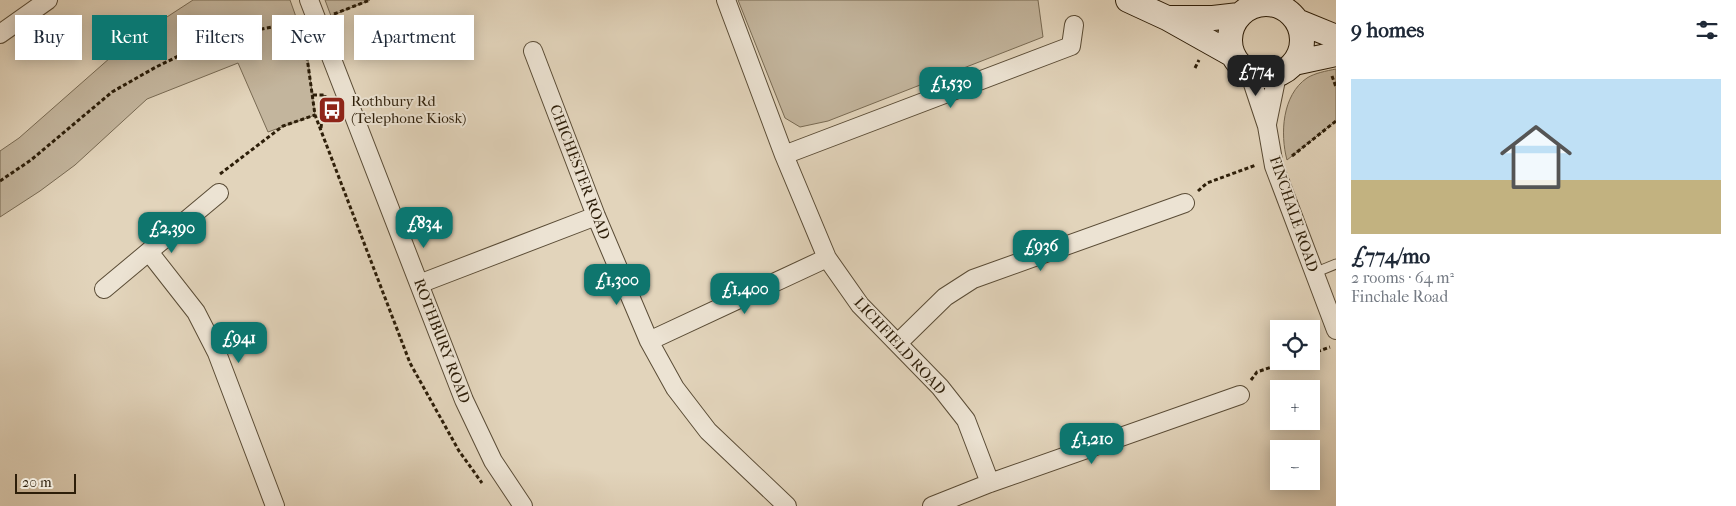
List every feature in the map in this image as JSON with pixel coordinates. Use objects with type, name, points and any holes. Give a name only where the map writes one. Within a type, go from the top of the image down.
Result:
[{"type":"street","points":[[0,34],[48,0]]},
{"type":"street","name":"ROTHBURY ROAD","points":[[309,0],[315,15]]},
{"type":"street","name":"LICHFIELD ROAD","points":[[726,0],[784,155],[827,258],[860,305],[940,386],[966,420],[990,484]]},
{"type":"street","points":[[1128,0],[1167,18],[1233,55]]},
{"type":"street","points":[[1167,18],[1213,18],[1260,4],[1272,4],[1287,10],[1336,37]]},
{"type":"street","points":[[1246,8],[1232,27],[1229,42],[1233,55],[1240,65],[1249,72],[1263,76],[1336,54]]},
{"type":"street","points":[[1285,69],[1300,54],[1302,43],[1301,31],[1287,10]]},
{"type":"street","points":[[784,155],[1071,46],[1074,25]]},
{"type":"street","name":"CHICHESTER ROAD","points":[[533,51],[596,216],[649,341],[675,388],[708,431],[787,506]]},
{"type":"street","name":"ROTHBURY ROAD","points":[[332,60],[464,400],[493,461],[523,506]]},
{"type":"street","name":"FINCHALE ROAD","points":[[1267,126],[1285,69]]},
{"type":"street","name":"FINCHALE ROAD","points":[[1249,72],[1267,126],[1274,166],[1336,330]]},
{"type":"street","points":[[104,289],[219,193]]},
{"type":"street","points":[[898,343],[945,297],[973,279],[1185,203]]},
{"type":"street","points":[[420,284],[596,216]]},
{"type":"street","points":[[149,252],[196,312],[217,352],[275,506]]},
{"type":"street","points":[[649,341],[827,258]]},
{"type":"street","points":[[932,506],[1240,394]]},
{"type":"lane","points":[[1314,273],[1336,264]]},
{"type":"path","points":[[332,15],[370,0]]},
{"type":"path","points":[[0,181],[31,160],[112,92],[156,67],[195,48],[235,34],[272,27]]},
{"type":"path","points":[[308,60],[315,114],[410,363],[459,451],[488,490]]},
{"type":"path","points":[[313,95],[324,95],[343,87]]},
{"type":"path","points":[[321,131],[324,95]]},
{"type":"path","points":[[219,193],[211,181],[283,126],[315,114]]},
{"type":"path","points":[[1274,166],[1288,160],[1336,120]]},
{"type":"path","points":[[1185,203],[1207,183],[1256,165]]},
{"type":"path","points":[[1240,394],[1257,372],[1270,368]]},
{"type":"shaded area","points":[[193,0],[290,0],[295,15],[272,15],[272,60],[308,60],[315,115],[268,132],[238,63],[147,99],[75,165],[0,217],[0,151],[19,138],[108,60],[167,60],[167,17]]},
{"type":"shaded area","points":[[325,0],[370,0],[333,15],[331,15]]},
{"type":"shaded area","points":[[738,0],[1038,0],[1043,37],[828,121],[800,127],[785,118]]},
{"type":"shaded area","points":[[1336,69],[1336,121],[1287,160],[1284,127],[1285,116],[1292,94],[1307,78],[1317,73]]},
{"type":"place","name":"Rothbury Rd (Telephone Kiosk)","points":[[332,110]]}]
